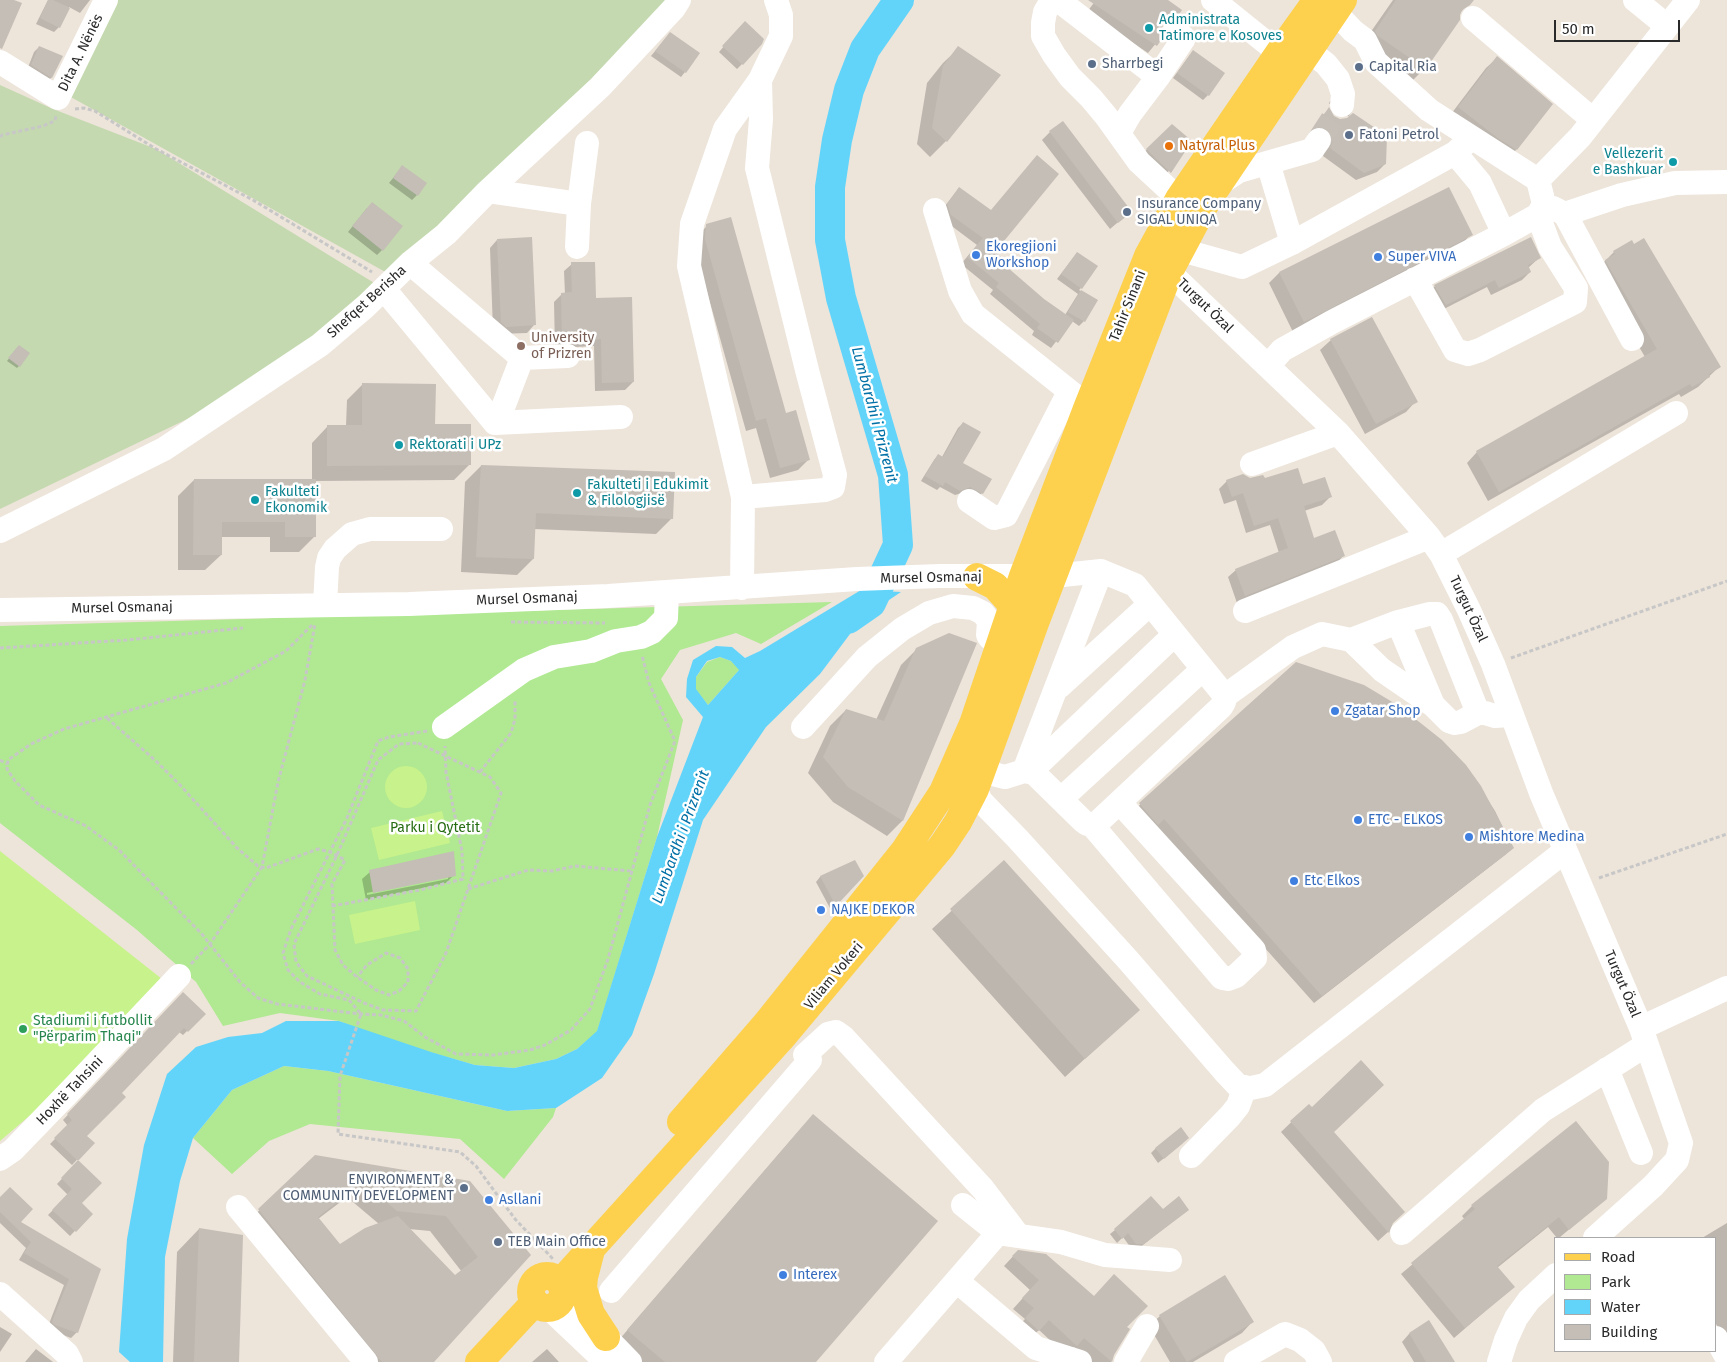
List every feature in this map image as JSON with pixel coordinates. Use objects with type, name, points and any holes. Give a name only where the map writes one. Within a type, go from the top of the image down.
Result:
[{"type":"main road","name":"Tahir Sinani","points":[[1000,643],[1023,576],[1078,399],[1148,256],[1179,199],[1278,53],[1331,4]]},
{"type":"main road","name":"Tahir Sinani","points":[[1035,623],[1169,272],[1204,206],[1309,51],[1331,4]]},
{"type":"main road","points":[[978,577],[995,586],[1013,606]]},
{"type":"main road","name":"Viliam Vokeri","points":[[479,1362],[592,1248],[784,1036],[942,846],[958,822],[978,780],[1035,623]]},
{"type":"main road","name":"Viliam Vokeri","points":[[552,1287],[766,1024],[918,833],[943,792],[973,724],[1000,643]]},
{"type":"main road","points":[[592,1248],[586,1266],[583,1288],[591,1314],[606,1349]]},
{"type":"street","name":"Dita A. Nënës","points":[[0,62],[58,98],[106,0]]},
{"type":"street","name":"Shefqet Berisha","points":[[0,531],[164,449],[320,345],[366,306],[410,263],[446,234],[488,191],[600,87],[674,8],[678,0]]},
{"type":"street","points":[[742,588],[743,497],[689,266],[692,224],[725,129],[760,80],[781,36],[781,15],[776,0]]},
{"type":"street","points":[[1052,0],[1045,12],[1043,23],[1044,36],[1048,44],[1070,77],[1091,98],[1139,162],[1179,199]]},
{"type":"street","points":[[1058,0],[1158,77]]},
{"type":"street","points":[[1213,0],[1278,53]]},
{"type":"street","points":[[1635,0],[1667,26]]},
{"type":"street","points":[[1415,280],[1455,350],[1468,354],[1575,302],[1576,288],[1550,246],[1541,209],[1538,180],[1594,120],[1688,0]]},
{"type":"street","points":[[1331,4],[1353,31],[1365,40],[1376,62],[1430,110],[1463,145],[1504,234]]},
{"type":"street","points":[[1473,18],[1594,120]]},
{"type":"street","points":[[1119,133],[1130,114],[1184,38],[1175,30]]},
{"type":"street","points":[[1309,51],[1326,64],[1338,79],[1343,94],[1342,105]]},
{"type":"street","points":[[743,497],[825,490],[833,487],[835,475],[757,168],[761,119],[760,80]]},
{"type":"street","points":[[1218,184],[1239,171],[1312,150],[1319,140]]},
{"type":"street","points":[[577,247],[579,204],[587,143]]},
{"type":"street","points":[[1463,145],[1538,180]]},
{"type":"street","points":[[1182,248],[1185,251],[1242,268],[1292,243],[1463,145]]},
{"type":"street","points":[[1268,163],[1292,243]]},
{"type":"street","points":[[1268,366],[1282,350],[1332,322],[1504,234],[1541,209],[1565,214],[1622,195],[1666,185],[1727,182]]},
{"type":"street","points":[[488,191],[579,204]]},
{"type":"street","points":[[935,210],[960,291],[973,314],[1078,399],[1006,515],[994,518],[969,501]]},
{"type":"street","points":[[1565,214],[1632,339]]},
{"type":"street","points":[[410,263],[522,358],[568,356]]},
{"type":"street","name":"Turgut Özal","points":[[1169,272],[1338,433],[1435,545],[1469,610],[1493,664],[1511,715],[1565,851],[1643,1037],[1681,1142],[1677,1160],[1653,1186],[1596,1237]]},
{"type":"street","points":[[386,286],[495,423]]},
{"type":"street","points":[[495,423],[522,358]]},
{"type":"street","points":[[1245,611],[1435,545],[1676,413]]},
{"type":"street","points":[[495,423],[620,417]]},
{"type":"street","points":[[1252,464],[1338,433]]},
{"type":"street","points":[[321,613],[329,558],[334,549],[352,534],[370,529],[441,529]]},
{"type":"street","points":[[1027,771],[1055,691],[1101,571],[1135,586],[1225,696]]},
{"type":"street","name":"Mursel Osmanaj","points":[[0,610],[321,613],[438,603],[742,588],[857,579],[940,576],[1053,576],[1101,571]]},
{"type":"street","points":[[444,727],[524,670],[554,657],[591,651],[616,641],[641,637],[652,632],[666,618],[668,592]]},
{"type":"street","points":[[1055,691],[1150,604]]},
{"type":"street","points":[[803,727],[867,657],[902,629],[929,613],[952,606],[973,608],[984,613],[989,621],[988,635],[1000,643]]},
{"type":"street","points":[[1351,640],[1398,622],[1433,613],[1439,616],[1478,713]]},
{"type":"street","points":[[1398,622],[1433,706]]},
{"type":"street","points":[[1092,825],[1100,821],[1120,803],[1221,707],[1225,696],[1292,647],[1322,634],[1351,640],[1382,670],[1433,706],[1449,721],[1455,723],[1478,713],[1495,716],[1511,715]]},
{"type":"street","points":[[1174,635],[1027,771],[1005,777],[978,780],[981,801],[1128,960],[1239,1087],[1251,1088],[1265,1085],[1565,851]]},
{"type":"street","points":[[1060,799],[1203,669]]},
{"type":"street","points":[[1027,771],[1037,775],[1083,821],[1092,825],[1222,978],[1228,979],[1236,976],[1255,958],[1254,950],[1120,803]]},
{"type":"street","name":"Hoxhë Tahsini","points":[[0,1159],[13,1150],[66,1096],[179,976]]},
{"type":"street","name":"Turgut Özal","points":[[1643,1037],[1727,988]]},
{"type":"street","points":[[611,1291],[807,1058],[828,1034],[836,1032],[843,1037],[983,1189],[1008,1234]]},
{"type":"street","points":[[1402,1233],[1543,1110],[1607,1069],[1643,1037]]},
{"type":"street","points":[[1607,1069],[1640,1153]]},
{"type":"street","points":[[1191,1156],[1238,1106],[1245,1087]]},
{"type":"street","points":[[962,1206],[1008,1234],[1061,1242],[1105,1255],[1170,1260]]},
{"type":"street","points":[[238,1207],[366,1362]]},
{"type":"street","points":[[886,1362],[957,1280],[1008,1234]]},
{"type":"street","points":[[1499,1362],[1516,1318],[1529,1300],[1554,1277]]},
{"type":"street","points":[[957,1280],[1036,1348],[1080,1362]]},
{"type":"street","points":[[552,1287],[606,1349],[630,1362]]},
{"type":"street","points":[[0,1294],[67,1354],[71,1362]]},
{"type":"street","points":[[1126,1362],[1147,1326]]},
{"type":"street","points":[[1236,1362],[1285,1334],[1300,1340],[1314,1352],[1320,1362]]},
{"type":"street","points":[[1717,1340],[1727,1358]]},
{"type":"path","points":[[0,137],[55,121],[58,98]]},
{"type":"path","points":[[58,98],[66,109],[84,108],[95,111],[156,149],[253,200],[342,253],[386,286]]},
{"type":"path","points":[[1493,664],[1727,581]]},
{"type":"path","points":[[308,622],[321,613]]},
{"type":"path","points":[[321,613],[286,652],[226,683],[64,729],[32,744],[8,760],[8,769],[14,780],[39,806],[86,826],[118,850],[210,944],[240,982],[258,998],[277,1004],[361,1014],[381,1014],[404,1020],[425,1037],[456,1054],[493,1055],[530,1050],[545,1045],[571,1030],[590,1009],[608,959],[650,805],[675,741],[649,683],[643,661],[641,637]]},
{"type":"path","points":[[179,976],[210,944],[262,867],[278,782],[321,613]]},
{"type":"path","points":[[504,622],[606,623]]},
{"type":"path","points":[[0,648],[127,640],[248,628]]},
{"type":"path","points":[[480,772],[511,733],[515,719],[515,676]]},
{"type":"path","points":[[107,718],[180,785],[237,848],[258,866],[266,868],[318,849],[330,852],[346,860],[332,884],[336,950],[343,965],[357,977],[376,990],[389,995],[399,991],[408,982],[408,969],[400,958],[386,953],[371,962],[357,977]]},
{"type":"path","points":[[332,906],[420,890],[463,879],[462,851],[446,772],[444,727],[389,737],[378,741],[347,818],[291,929],[283,953],[288,970],[300,982],[320,994],[349,1000],[361,1014]]},
{"type":"path","points":[[418,743],[480,772],[490,777],[501,793],[457,926],[446,953],[416,1011],[382,1010],[307,976],[296,962],[294,944],[337,855],[378,760],[399,744],[418,743]]},
{"type":"path","points":[[0,760],[8,764]]},
{"type":"path","points":[[1580,884],[1727,834]]},
{"type":"path","points":[[468,890],[528,870],[552,871],[575,866],[631,871]]},
{"type":"path","points":[[361,1014],[340,1076],[338,1134],[460,1152],[476,1166],[515,1219],[552,1287]]},
{"type":"green space","points":[[114,0],[669,0],[536,135],[389,274],[69,96]]},
{"type":"green space","points":[[0,85],[53,109],[156,149],[384,289],[208,409],[0,509]]},
{"type":"green space","name":"Parku i Qytetit","points":[[832,602],[761,644],[736,633],[680,650],[661,679],[683,720],[657,837],[597,1032],[577,1049],[556,1059],[514,1068],[475,1065],[398,1043],[339,1021],[280,1013],[223,1026],[196,982],[137,930],[0,823],[0,626]]},
{"type":"green space","points":[[720,657],[731,661],[740,669],[708,705],[695,689],[696,677],[707,662]]},
{"type":"green space","points":[[406,766],[421,772],[427,787],[421,802],[406,808],[391,802],[385,787],[391,772]]},
{"type":"green space","points":[[442,811],[450,843],[379,860],[371,828]]},
{"type":"green space","points":[[0,851],[162,979],[41,1106],[0,1141]]},
{"type":"green space","points":[[415,901],[420,930],[355,944],[349,915]]},
{"type":"green space","points":[[284,1066],[328,1071],[507,1111],[556,1108],[553,1117],[504,1179],[460,1139],[310,1124],[269,1141],[232,1174],[193,1138],[232,1090]]},
{"type":"water","points":[[861,590],[901,592],[862,618],[820,674],[766,727],[703,820],[654,974],[632,1035],[602,1078],[556,1108],[507,1111],[328,1071],[284,1066],[232,1090],[193,1138],[180,1181],[165,1257],[163,1362],[130,1362],[119,1352],[127,1239],[144,1145],[167,1074],[196,1047],[228,1037],[262,1033],[286,1021],[339,1021],[475,1065],[514,1068],[556,1059],[577,1049],[597,1031],[657,837],[703,717],[686,697],[687,679],[693,660],[716,646],[732,647],[745,658],[760,651]],"holes":[[[720,657],[731,661],[739,670],[708,705],[696,689],[696,677],[707,661]]]},
{"type":"building","points":[[0,0],[14,0],[22,3],[2,49],[0,48]]},
{"type":"building","points":[[48,0],[53,0],[70,8],[60,28],[40,18]]},
{"type":"building","name":"Administrata Tatimore e Kosoves","points":[[1088,0],[1168,0],[1182,10],[1177,17],[1170,17],[1164,21],[1162,28],[1163,37],[1157,46]]},
{"type":"building","points":[[1396,0],[1474,0],[1462,10],[1460,20],[1426,69],[1378,36],[1375,31]]},
{"type":"building","points":[[745,21],[764,39],[762,44],[743,65],[722,46]]},
{"type":"building","points":[[670,32],[700,53],[686,73],[655,51]]},
{"type":"building","points":[[39,46],[63,56],[52,78],[31,65]]},
{"type":"building","points":[[958,46],[1001,75],[947,142],[932,128],[943,66]]},
{"type":"building","points":[[1193,50],[1225,73],[1209,96],[1177,73]]},
{"type":"building","points":[[1497,56],[1553,104],[1517,150],[1499,139],[1458,107]]},
{"type":"building","name":"Fatoni Petrol","points":[[1329,107],[1334,116],[1340,119],[1347,118],[1353,113],[1387,136],[1386,164],[1364,173],[1330,148],[1333,141],[1331,134],[1321,126],[1316,127]]},
{"type":"building","points":[[1063,121],[1132,212],[1118,223],[1049,131]]},
{"type":"building","name":"Natyral Plus","points":[[1172,124],[1192,141],[1171,173],[1146,149]]},
{"type":"building","points":[[1037,155],[1059,174],[995,252],[1010,264],[1007,267],[1044,299],[1074,320],[1058,343],[1037,328],[1040,324],[996,287],[999,283],[967,257],[983,238],[951,215],[947,204],[959,187],[991,210]]},
{"type":"building","points":[[402,165],[427,183],[418,196],[393,178]]},
{"type":"building","name":"Super VIVA","points":[[1449,187],[1473,235],[1304,322],[1279,272]]},
{"type":"building","points":[[372,202],[403,226],[383,251],[352,226]]},
{"type":"building","points":[[731,217],[786,413],[796,410],[810,460],[780,468],[766,418],[756,421],[705,239],[706,224]]},
{"type":"building","points":[[532,237],[536,325],[506,327],[501,322],[497,239]]},
{"type":"building","points":[[1531,237],[1541,258],[1528,265],[1531,272],[1499,288],[1495,280],[1446,305],[1434,285]]},
{"type":"building","points":[[1644,238],[1721,367],[1709,374],[1710,377],[1692,387],[1690,384],[1499,492],[1476,451],[1657,349],[1605,260],[1615,254],[1613,251],[1632,240],[1634,244]]},
{"type":"building","points":[[1077,252],[1098,266],[1082,289],[1061,274]]},
{"type":"building","points":[[571,262],[595,262],[596,298],[632,297],[634,382],[602,383],[601,339],[562,340],[561,293],[572,292]]},
{"type":"building","points":[[1081,290],[1098,300],[1085,322],[1068,312]]},
{"type":"building","points":[[1372,317],[1418,402],[1376,424],[1330,339]]},
{"type":"building","points":[[19,345],[30,353],[20,367],[8,358]]},
{"type":"building","name":"Rektorati i UPz","points":[[362,383],[436,384],[435,424],[471,424],[471,465],[327,466],[327,425],[362,425]]},
{"type":"building","points":[[963,422],[981,432],[963,463],[992,479],[983,494],[970,487],[960,491],[945,482],[943,486],[925,476],[938,454],[943,457]]},
{"type":"building","name":"Fakulteti i Edukimit & Filologjisë","points":[[481,465],[675,472],[673,519],[536,513],[534,559],[476,557]]},
{"type":"building","points":[[1298,468],[1303,484],[1325,477],[1332,497],[1304,506],[1314,538],[1335,530],[1345,556],[1245,596],[1235,569],[1288,548],[1278,518],[1254,526],[1243,493],[1232,497],[1226,480],[1243,474],[1250,478],[1263,475],[1265,478]]},
{"type":"building","name":"Fakulteti Ekonomik","points":[[194,479],[316,479],[316,537],[285,537],[285,522],[222,522],[222,555],[193,555]]},
{"type":"building","points":[[949,633],[977,643],[903,821],[848,787],[823,757],[846,709],[884,721],[916,648]]},
{"type":"building","points":[[1296,662],[1364,685],[1399,706],[1442,740],[1466,765],[1481,786],[1514,848],[1322,996],[1164,819],[1158,825],[1139,803]]},
{"type":"building","points":[[454,851],[456,876],[373,893],[369,870]]},
{"type":"building","points":[[855,860],[864,876],[836,906],[820,876]]},
{"type":"building","points":[[1004,860],[1140,1010],[1085,1059],[950,909]]},
{"type":"building","points":[[183,992],[206,1014],[188,1032],[184,1028],[122,1093],[126,1097],[87,1136],[95,1143],[78,1161],[54,1138],[72,1120],[67,1114]]},
{"type":"building","points":[[1361,1060],[1384,1085],[1334,1132],[1405,1212],[1393,1223],[1389,1233],[1290,1121],[1309,1104],[1312,1107]]},
{"type":"building","name":"Interex","points":[[813,1114],[938,1221],[816,1362],[665,1362],[627,1330]]},
{"type":"building","points":[[1576,1121],[1609,1162],[1607,1199],[1569,1230],[1559,1217],[1497,1266],[1515,1287],[1465,1328],[1411,1263],[1475,1209],[1471,1205]]},
{"type":"building","points":[[1181,1127],[1189,1138],[1164,1159],[1155,1148]]},
{"type":"building","points":[[315,1155],[470,1181],[531,1255],[434,1362],[382,1362],[258,1209]],"holes":[[[363,1182],[397,1211],[446,1216],[478,1257],[455,1275],[398,1216],[365,1228],[340,1244],[318,1217]]]},
{"type":"building","points":[[78,1160],[102,1183],[82,1203],[93,1214],[76,1232],[52,1210],[72,1189],[61,1178]]},
{"type":"building","points":[[10,1187],[33,1209],[21,1222],[101,1269],[78,1333],[55,1325],[52,1322],[69,1279],[24,1253],[31,1242],[0,1212],[0,1197]]},
{"type":"building","points":[[1151,1196],[1163,1209],[1179,1196],[1189,1210],[1144,1244],[1136,1244],[1128,1233],[1122,1239],[1114,1229]]},
{"type":"building","points":[[199,1228],[243,1235],[239,1362],[194,1362]]},
{"type":"building","points":[[1018,1250],[1046,1254],[1094,1296],[1114,1274],[1148,1306],[1127,1327],[1130,1329],[1114,1355],[1112,1362],[1084,1338],[1077,1346],[1049,1320],[1039,1331],[1025,1318],[1034,1308],[1022,1298],[1039,1280],[1012,1256]]},
{"type":"building","points":[[1225,1275],[1254,1322],[1187,1362],[1159,1315]]},
{"type":"building","points":[[1429,1320],[1455,1362],[1426,1362],[1409,1333]]},
{"type":"waterway","name":"Lumbardhi i Prizrenit","points":[[848,619],[871,603],[898,545],[893,475],[841,298],[830,240],[830,187],[837,140],[849,90],[865,49],[899,0]]},
{"type":"tunnel","points":[[1319,140],[1342,105]]},
{"type":"place","name":"Administrata Tatimore e Kosoves","points":[[1149,28]]},
{"type":"place","name":"Sharrbegi","points":[[1092,64]]},
{"type":"place","name":"Capital Ria","points":[[1359,67]]},
{"type":"place","name":"Fatoni Petrol","points":[[1349,135]]},
{"type":"place","name":"Natyral Plus","points":[[1169,146]]},
{"type":"place","name":"Vellezerit e Bashkuar","points":[[1673,162]]},
{"type":"place","name":"Insurance Company SIGAL UNIQA","points":[[1127,212]]},
{"type":"place","name":"Ekoregjioni Workshop","points":[[976,255]]},
{"type":"place","name":"Super VIVA","points":[[1378,257]]},
{"type":"place","name":"University of Prizren","points":[[521,346]]},
{"type":"place","name":"Rektorati i UPz","points":[[399,445]]},
{"type":"place","name":"Fakulteti i Edukimit & Filologjisë","points":[[577,493]]},
{"type":"place","name":"Fakulteti Ekonomik","points":[[255,500]]},
{"type":"place","name":"Zgatar Shop","points":[[1335,711]]},
{"type":"place","name":"ETC - ELKOS","points":[[1358,820]]},
{"type":"place","name":"Mishtore Medina","points":[[1469,837]]},
{"type":"place","name":"Etc Elkos","points":[[1294,881]]},
{"type":"place","name":"NAJKE DEKOR","points":[[821,910]]},
{"type":"place","name":"Stadiumi i futbollit \"Përparim Thaqi\"","points":[[23,1029]]},
{"type":"place","name":"ENVIRONMENT & COMMUNITY DEVELOPMENT","points":[[464,1188]]},
{"type":"place","name":"Asllani","points":[[489,1200]]},
{"type":"place","name":"TEB Main Office","points":[[498,1242]]},
{"type":"place","name":"Interex","points":[[783,1275]]}]
